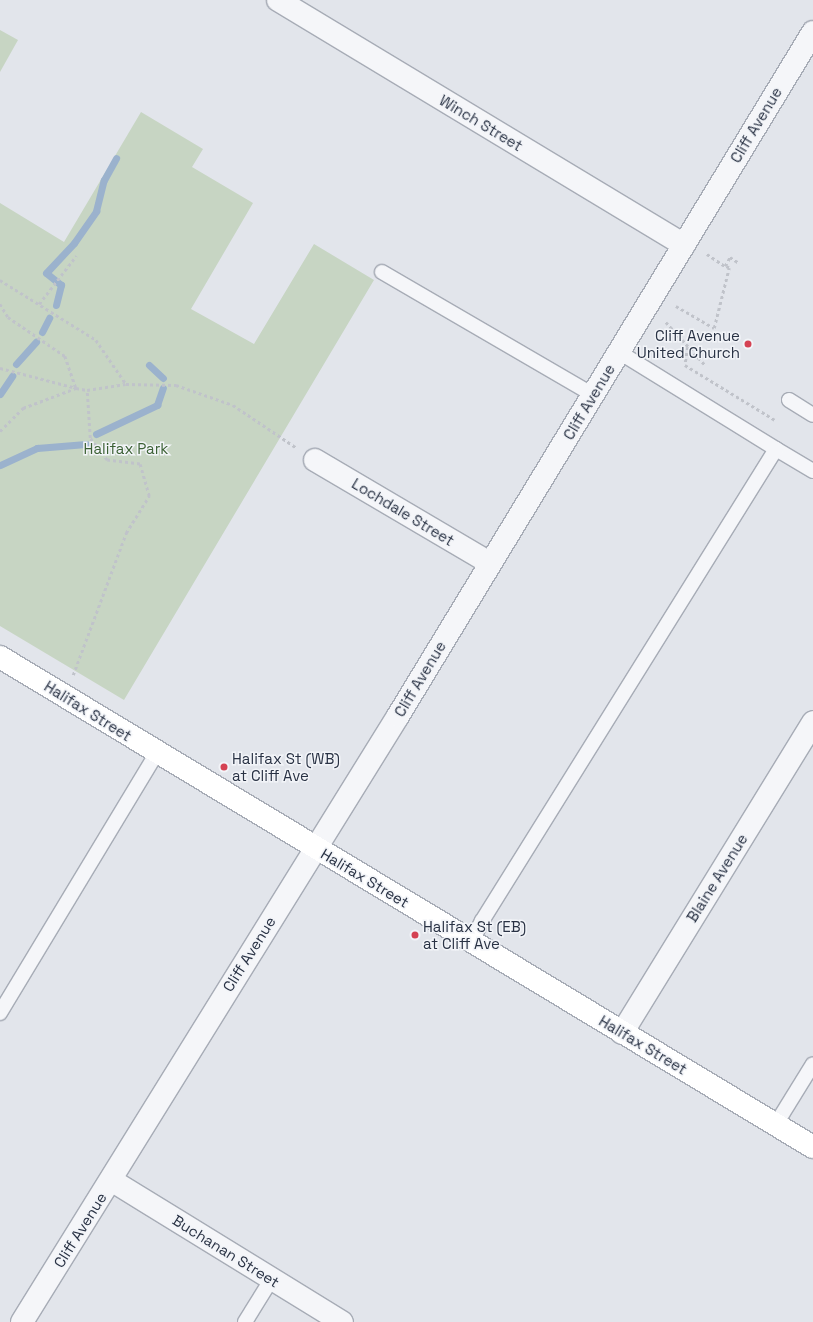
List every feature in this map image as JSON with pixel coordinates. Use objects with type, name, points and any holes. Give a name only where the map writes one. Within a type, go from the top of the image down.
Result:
[{"type":"street","name":"Winch Street","points":[[278,0],[684,245]]},
{"type":"street","name":"Cliff Avenue","points":[[22,1322],[490,564],[813,32]]},
{"type":"street","name":"Lochdale Street","points":[[315,460],[490,564]]},
{"type":"street","name":"Halifax Street","points":[[2,663],[157,754],[813,1147]]},
{"type":"street","name":"Blaine Avenue","points":[[622,1033],[813,722]]},
{"type":"street","name":"Buchanan Street","points":[[111,1180],[271,1280],[342,1322]]},
{"type":"lane","points":[[382,272],[593,395]]},
{"type":"lane","points":[[619,352],[813,471]]},
{"type":"lane","points":[[789,400],[813,415]]},
{"type":"lane","points":[[472,942],[482,921],[776,449]]},
{"type":"lane","points":[[0,1013],[157,754]]},
{"type":"lane","points":[[776,1124],[813,1064]]},
{"type":"lane","points":[[245,1322],[271,1280]]},
{"type":"path","points":[[676,306],[714,328],[729,268],[707,254]]},
{"type":"path","points":[[39,304],[76,256]]},
{"type":"path","points":[[725,266],[730,257],[739,263]]},
{"type":"path","points":[[0,280],[96,340],[126,384]]},
{"type":"path","points":[[0,304],[8,317],[65,356],[76,388]]},
{"type":"path","points":[[666,322],[706,366]]},
{"type":"path","points":[[688,347],[685,365],[775,420]]},
{"type":"path","points":[[0,368],[87,390],[126,384],[176,385],[233,405],[315,460]]},
{"type":"path","points":[[0,431],[22,408],[76,388]]},
{"type":"path","points":[[72,675],[126,533],[149,496],[140,464],[107,460],[90,438],[87,390]]},
{"type":"green space","points":[[0,30],[18,40],[0,72]]},
{"type":"green space","name":"Halifax Park","points":[[141,112],[203,149],[192,167],[253,203],[191,309],[254,344],[314,244],[374,280],[124,700],[0,626],[0,203],[64,242]]},
{"type":"waterway","points":[[56,305],[61,285],[46,273],[74,243],[96,211],[104,180],[116,158]]},
{"type":"waterway","points":[[42,332],[49,318]]},
{"type":"waterway","points":[[16,364],[36,342]]},
{"type":"waterway","points":[[149,365],[163,378]]},
{"type":"waterway","points":[[0,394],[12,376]]},
{"type":"waterway","points":[[96,434],[157,405],[163,388]]},
{"type":"waterway","points":[[0,465],[37,448],[86,444]]},
{"type":"place","name":"Cliff Avenue United Church","points":[[748,344]]},
{"type":"place","name":"Halifax St (WB) at Cliff Ave","points":[[224,767]]},
{"type":"place","name":"Halifax St (EB) at Cliff Ave","points":[[415,935]]}]
